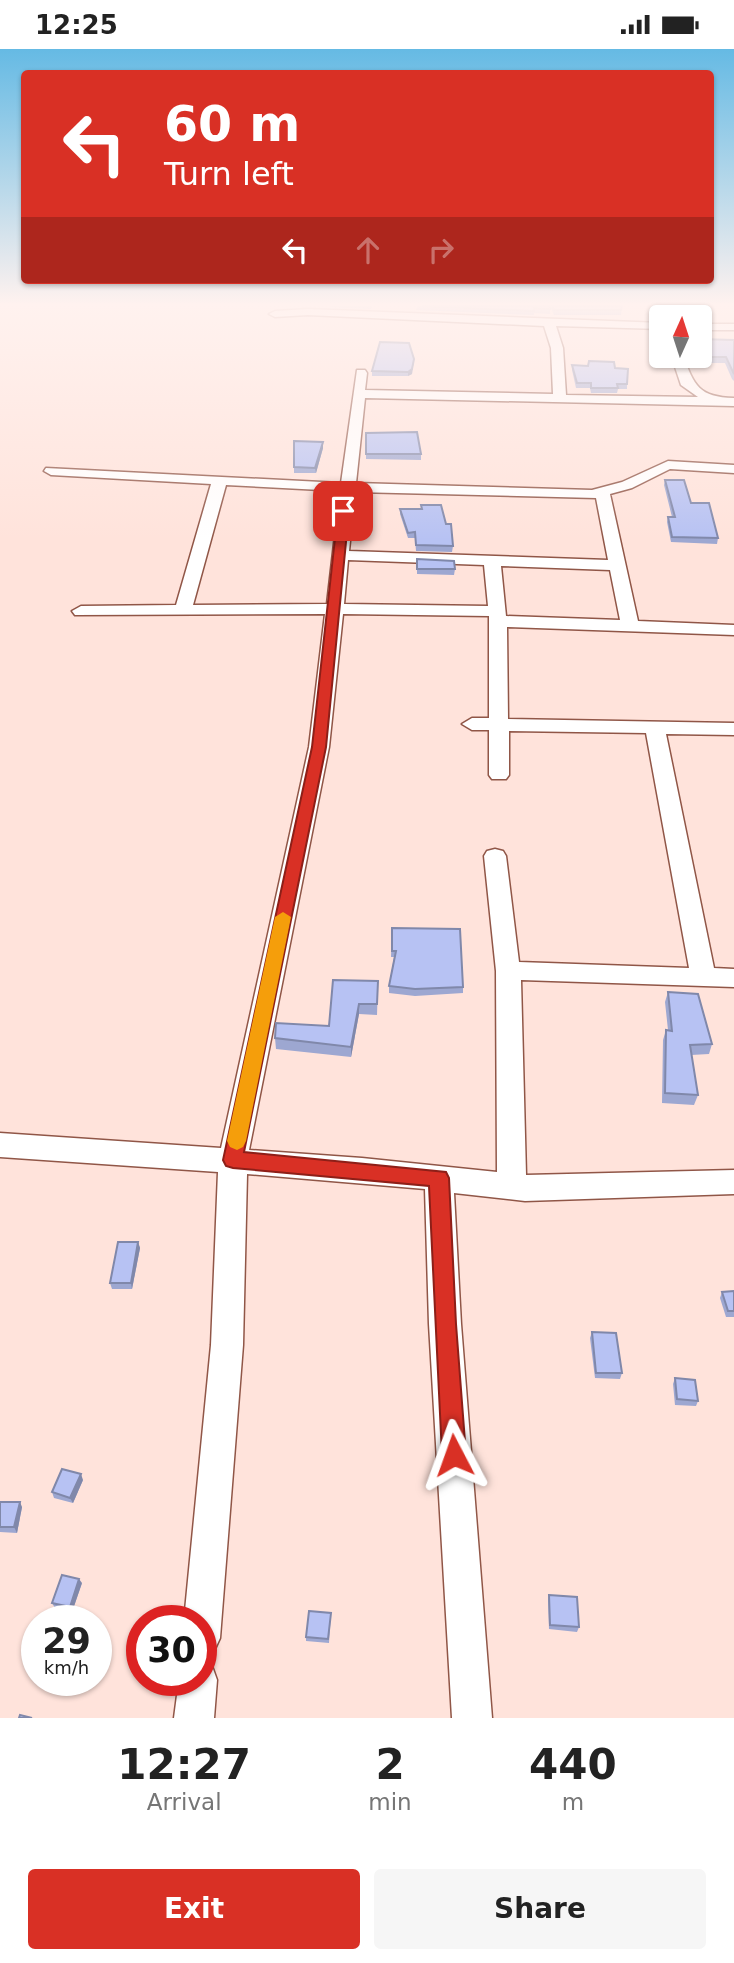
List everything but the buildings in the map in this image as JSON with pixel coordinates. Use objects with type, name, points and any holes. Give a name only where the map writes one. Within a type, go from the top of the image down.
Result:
[{"type":"street","points":[[204,1605],[227,1345],[233,1160],[319,747],[360,384],[560,399],[603,401],[642,398],[734,403]]},
{"type":"street","points":[[559,384],[560,399]]},
{"type":"street","points":[[687,384],[734,415]]},
{"type":"street","points":[[51,471],[347,487],[579,494],[602,492],[627,485],[668,464],[734,469]]},
{"type":"street","points":[[183,610],[219,480]]},
{"type":"street","points":[[602,492],[630,626]]},
{"type":"street","points":[[339,555],[617,565]]},
{"type":"street","points":[[492,560],[497,616],[496,724],[499,775]]},
{"type":"street","points":[[81,611],[333,608],[734,630]]},
{"type":"street","points":[[472,724],[734,729]]},
{"type":"street","points":[[654,727],[703,977]]},
{"type":"street","points":[[495,856],[508,971],[512,1187]]},
{"type":"street","points":[[508,971],[734,978]]},
{"type":"street","points":[[0,1146],[233,1160],[512,1187],[734,1182]]},
{"type":"street","points":[[439,1178],[445,1324],[472,1718]]},
{"type":"street","points":[[194,1718],[196,1696]]},
{"type":"slow traffic","points":[[237,1141],[283,917]]},
{"type":"route","points":[[343,511],[319,747],[233,1160],[439,1178],[454,1455]]}]
